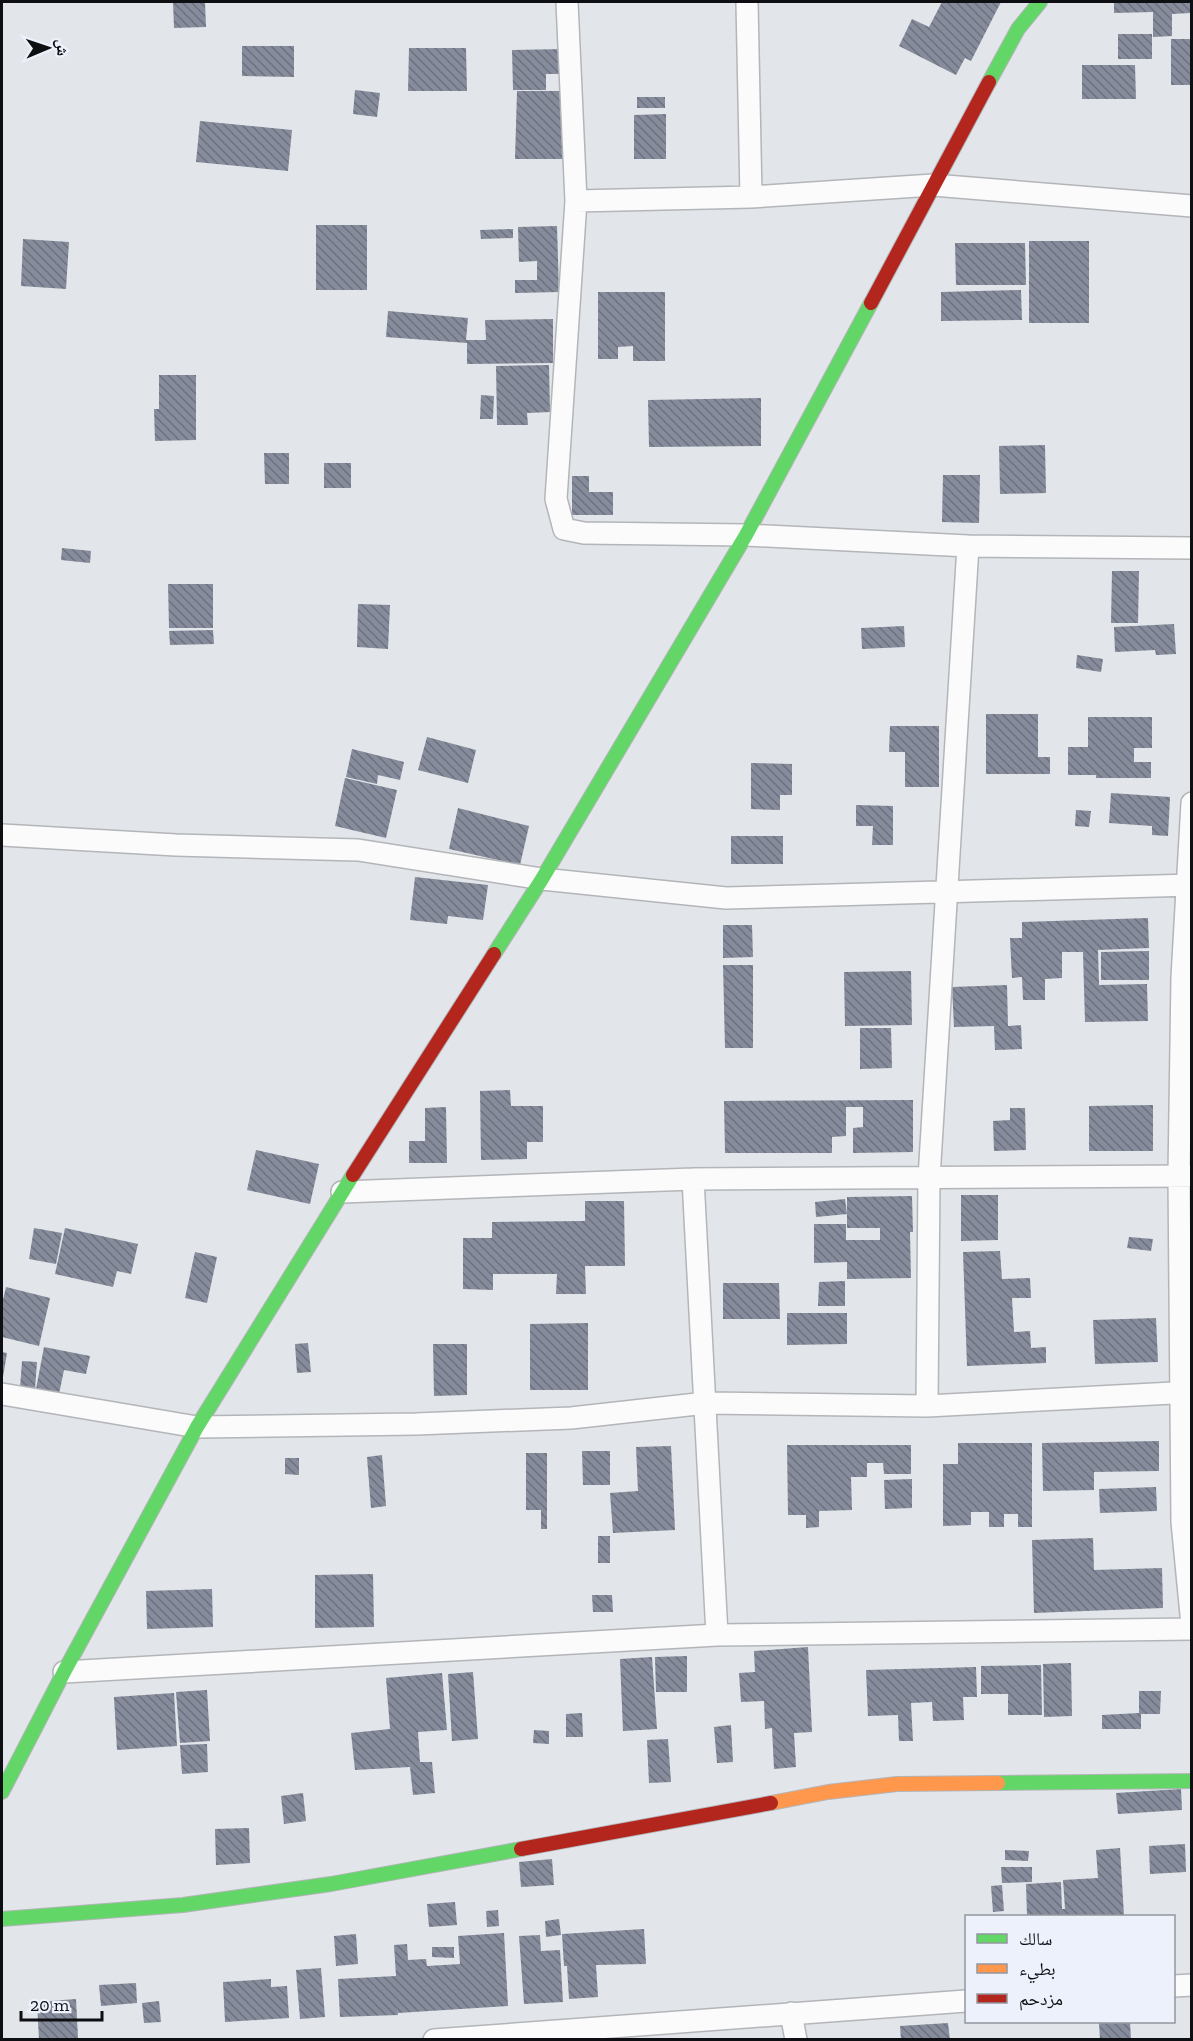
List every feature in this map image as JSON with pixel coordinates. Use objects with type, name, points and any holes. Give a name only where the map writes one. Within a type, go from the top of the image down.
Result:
[{"type":"street","points":[[567,2],[576,201],[556,499],[564,529],[584,533],[746,535],[968,546],[1191,548]]},
{"type":"street","points":[[747,2],[751,197]]},
{"type":"street","points":[[2,1792],[11,1754],[64,1672],[197,1427],[342,1192],[542,879],[746,535],[1018,29],[1040,2]]},
{"type":"street","points":[[576,201],[751,197],[933,185],[1191,206]]},
{"type":"street","points":[[927,1406],[929,1178],[968,546]]},
{"type":"street","points":[[64,1672],[717,1635],[1191,1627],[1182,1522],[1186,1392],[1182,977],[1190,885],[1191,803]]},
{"type":"street","points":[[2,835],[176,845],[358,850],[542,879],[726,898],[1190,885]]},
{"type":"street","points":[[342,1192],[693,1179],[1185,1176]]},
{"type":"street","points":[[693,1179],[717,1635]]},
{"type":"street","points":[[2,1394],[197,1427],[416,1424],[571,1418],[706,1403],[927,1406],[1186,1392]]},
{"type":"street","points":[[2,1919],[183,1905],[331,1884],[828,1792],[897,1784],[1191,1781]]},
{"type":"street","points":[[1175,1986],[1191,1984]]},
{"type":"street","points":[[434,2040],[965,2001]]},
{"type":"street","points":[[791,2013],[796,2040]]},
{"type":"building","points":[[173,2],[205,2],[206,27],[174,28]]},
{"type":"building","points":[[942,2],[1001,2],[971,61],[965,58],[956,75],[899,46],[912,19],[929,27]]},
{"type":"building","points":[[1114,2],[1190,2],[1190,13],[1172,14],[1172,36],[1153,37],[1153,12],[1114,13]]},
{"type":"building","points":[[1118,34],[1152,34],[1152,59],[1118,59]]},
{"type":"building","points":[[1171,39],[1192,39],[1192,85],[1171,85]]},
{"type":"building","points":[[242,46],[294,46],[294,77],[242,76]]},
{"type":"building","points":[[409,48],[466,48],[467,91],[408,91]]},
{"type":"building","points":[[564,49],[564,74],[546,74],[546,90],[513,90],[512,50]]},
{"type":"building","points":[[1082,65],[1135,65],[1136,99],[1082,99]]},
{"type":"building","points":[[355,90],[380,93],[377,117],[353,114]]},
{"type":"building","points":[[517,91],[566,91],[566,159],[515,159]]},
{"type":"building","points":[[637,97],[665,97],[665,108],[637,108]]},
{"type":"building","points":[[666,114],[666,159],[634,159],[634,115]]},
{"type":"building","points":[[200,121],[292,130],[288,171],[196,162]]},
{"type":"building","points":[[316,225],[367,225],[367,290],[316,290]]},
{"type":"building","points":[[557,226],[559,292],[515,293],[515,280],[537,280],[537,261],[519,262],[518,227]]},
{"type":"building","points":[[513,229],[513,238],[481,239],[480,230]]},
{"type":"building","points":[[23,239],[69,242],[66,289],[21,286]]},
{"type":"building","points":[[1029,241],[1089,241],[1089,323],[1029,323]]},
{"type":"building","points":[[955,243],[1025,243],[1026,285],[956,285]]},
{"type":"building","points":[[1021,290],[1022,320],[941,321],[941,292]]},
{"type":"building","points":[[598,292],[665,292],[665,361],[633,361],[633,346],[618,347],[618,359],[598,359]]},
{"type":"building","points":[[388,311],[468,318],[466,340],[486,340],[485,320],[553,319],[553,363],[467,364],[467,343],[386,337]]},
{"type":"building","points":[[549,365],[550,412],[527,413],[528,425],[497,425],[496,366]]},
{"type":"building","points":[[159,375],[196,375],[196,440],[155,441],[154,409],[159,409]]},
{"type":"building","points":[[481,395],[494,396],[493,419],[480,419]]},
{"type":"building","points":[[761,398],[761,446],[649,447],[648,400]]},
{"type":"building","points":[[1045,445],[1046,493],[1000,494],[999,446]]},
{"type":"building","points":[[264,453],[289,453],[289,484],[265,484]]},
{"type":"building","points":[[324,463],[351,463],[351,488],[324,488]]},
{"type":"building","points":[[943,475],[980,475],[979,523],[942,522]]},
{"type":"building","points":[[572,476],[589,476],[589,492],[613,492],[613,515],[572,515]]},
{"type":"building","points":[[62,548],[91,551],[90,563],[61,560]]},
{"type":"building","points":[[1112,571],[1139,571],[1138,623],[1111,623]]},
{"type":"building","points":[[168,584],[213,584],[213,628],[169,628]]},
{"type":"building","points":[[358,604],[390,605],[388,649],[357,647]]},
{"type":"building","points":[[1174,624],[1176,654],[1156,655],[1155,650],[1115,652],[1114,627]]},
{"type":"building","points":[[904,626],[905,647],[862,649],[861,628]]},
{"type":"building","points":[[213,630],[214,644],[170,645],[169,631]]},
{"type":"building","points":[[1077,655],[1103,659],[1101,672],[1076,668]]},
{"type":"building","points":[[986,714],[1038,714],[1038,757],[1050,757],[1050,774],[986,774]]},
{"type":"building","points":[[1088,717],[1152,717],[1152,748],[1134,748],[1134,762],[1151,762],[1151,778],[1096,778],[1096,775],[1068,775],[1068,747],[1088,747]]},
{"type":"building","points":[[890,726],[939,726],[939,787],[905,787],[905,752],[889,752]]},
{"type":"building","points":[[427,737],[476,750],[468,783],[418,770]]},
{"type":"building","points":[[352,749],[404,762],[400,780],[378,775],[377,784],[346,777]]},
{"type":"building","points":[[751,763],[792,764],[792,795],[780,795],[780,810],[751,809]]},
{"type":"building","points":[[345,778],[397,790],[386,838],[335,826]]},
{"type":"building","points":[[1111,793],[1170,797],[1168,836],[1152,835],[1152,826],[1109,823]]},
{"type":"building","points":[[856,805],[893,806],[893,845],[872,845],[873,826],[856,826]]},
{"type":"building","points":[[458,808],[529,826],[520,865],[449,849]]},
{"type":"building","points":[[1076,810],[1091,811],[1089,827],[1075,826]]},
{"type":"building","points":[[731,836],[783,836],[783,864],[731,864]]},
{"type":"building","points":[[415,877],[488,885],[483,920],[448,916],[447,924],[410,920]]},
{"type":"building","points":[[1148,918],[1149,948],[1098,950],[1099,985],[1147,984],[1148,1021],[1085,1022],[1083,952],[1062,952],[1062,978],[1045,979],[1045,1000],[1023,1000],[1022,977],[1012,978],[1010,938],[1022,938],[1022,922]]},
{"type":"building","points":[[723,925],[752,925],[753,957],[723,958]]},
{"type":"building","points":[[1149,951],[1149,980],[1101,980],[1101,952]]},
{"type":"building","points":[[723,965],[753,965],[753,1048],[725,1048]]},
{"type":"building","points":[[911,971],[912,1025],[845,1026],[844,972]]},
{"type":"building","points":[[1007,985],[1008,1026],[1021,1025],[1022,1049],[995,1050],[994,1026],[954,1027],[952,987]]},
{"type":"building","points":[[860,1028],[891,1028],[892,1068],[860,1069]]},
{"type":"building","points":[[510,1090],[511,1106],[543,1106],[543,1142],[527,1142],[527,1159],[481,1160],[480,1091]]},
{"type":"building","points":[[913,1100],[913,1152],[853,1153],[853,1128],[863,1127],[863,1107],[846,1107],[846,1136],[832,1137],[832,1153],[725,1153],[724,1101]]},
{"type":"building","points":[[1153,1105],[1153,1151],[1089,1151],[1089,1106]]},
{"type":"building","points":[[446,1107],[447,1163],[409,1163],[409,1141],[425,1141],[425,1108]]},
{"type":"building","points":[[1010,1108],[1025,1108],[1026,1150],[994,1151],[993,1121],[1010,1120]]},
{"type":"building","points":[[256,1150],[319,1164],[310,1204],[247,1190]]},
{"type":"building","points":[[961,1195],[998,1195],[998,1240],[961,1241]]},
{"type":"building","points":[[912,1196],[911,1278],[847,1279],[847,1262],[814,1263],[814,1224],[846,1224],[846,1240],[880,1240],[880,1228],[847,1228],[847,1197]]},
{"type":"building","points":[[845,1199],[847,1214],[816,1217],[815,1202]]},
{"type":"building","points":[[585,1201],[624,1201],[625,1266],[585,1266],[586,1294],[556,1294],[557,1274],[493,1274],[493,1290],[463,1289],[463,1238],[492,1238],[492,1222],[585,1221]]},
{"type":"building","points":[[34,1228],[62,1233],[56,1264],[29,1259]]},
{"type":"building","points":[[65,1228],[138,1244],[131,1274],[117,1271],[113,1287],[55,1274]]},
{"type":"building","points":[[1129,1237],[1153,1239],[1151,1251],[1127,1248]]},
{"type":"building","points":[[1000,1251],[1002,1279],[1030,1278],[1031,1298],[1012,1298],[1014,1332],[1030,1331],[1031,1348],[1046,1347],[1046,1363],[967,1366],[963,1252]]},
{"type":"building","points":[[195,1252],[217,1257],[207,1303],[185,1298]]},
{"type":"building","points":[[845,1281],[845,1306],[818,1306],[819,1282]]},
{"type":"building","points":[[723,1283],[779,1283],[780,1319],[723,1319]]},
{"type":"building","points":[[6,1287],[50,1298],[39,1346],[2,1337],[2,1304]]},
{"type":"building","points":[[787,1313],[847,1313],[847,1344],[787,1345]]},
{"type":"building","points":[[1156,1318],[1158,1362],[1095,1364],[1093,1320]]},
{"type":"building","points":[[588,1323],[588,1390],[530,1390],[530,1324]]},
{"type":"building","points":[[308,1343],[311,1372],[297,1373],[295,1344]]},
{"type":"building","points":[[433,1344],[467,1344],[467,1395],[434,1396]]},
{"type":"building","points":[[44,1347],[90,1356],[86,1374],[64,1370],[59,1394],[36,1389]]},
{"type":"building","points":[[2,1352],[7,1353],[3,1377],[2,1377]]},
{"type":"building","points":[[22,1361],[37,1362],[35,1389],[20,1388]]},
{"type":"building","points":[[1159,1441],[1159,1471],[1094,1472],[1094,1490],[1043,1491],[1042,1443]]},
{"type":"building","points":[[958,1443],[1032,1443],[1032,1527],[1018,1527],[1018,1514],[1004,1514],[1004,1527],[989,1527],[989,1512],[971,1512],[971,1525],[943,1526],[943,1464],[958,1464]]},
{"type":"building","points":[[787,1445],[911,1445],[911,1474],[884,1474],[883,1463],[867,1463],[867,1477],[851,1477],[852,1510],[819,1511],[819,1527],[806,1528],[806,1515],[788,1515]]},
{"type":"building","points":[[671,1446],[675,1530],[613,1533],[610,1493],[638,1491],[636,1447]]},
{"type":"building","points":[[582,1451],[610,1451],[610,1485],[583,1485]]},
{"type":"building","points":[[526,1453],[547,1453],[547,1529],[541,1529],[541,1510],[526,1510]]},
{"type":"building","points":[[382,1455],[386,1506],[371,1508],[367,1457]]},
{"type":"building","points":[[285,1458],[299,1458],[299,1475],[285,1474]]},
{"type":"building","points":[[912,1479],[912,1508],[885,1509],[884,1480]]},
{"type":"building","points":[[1156,1487],[1157,1511],[1100,1513],[1099,1489]]},
{"type":"building","points":[[598,1536],[610,1536],[610,1563],[598,1563]]},
{"type":"building","points":[[1093,1538],[1094,1570],[1162,1568],[1163,1608],[1034,1613],[1032,1540]]},
{"type":"building","points":[[373,1574],[374,1627],[315,1628],[315,1575]]},
{"type":"building","points":[[212,1589],[213,1627],[147,1629],[146,1591]]},
{"type":"building","points":[[592,1595],[612,1595],[613,1612],[593,1612]]},
{"type":"building","points":[[808,1647],[812,1732],[794,1733],[796,1767],[774,1769],[772,1728],[765,1729],[764,1701],[741,1702],[739,1673],[755,1672],[754,1651]]},
{"type":"building","points":[[687,1656],[687,1692],[656,1692],[655,1657]]},
{"type":"building","points":[[652,1657],[657,1729],[623,1731],[620,1659]]},
{"type":"building","points":[[1071,1663],[1072,1716],[1044,1717],[1043,1664]]},
{"type":"building","points":[[1041,1665],[1042,1715],[1008,1715],[1008,1694],[981,1694],[981,1666]]},
{"type":"building","points":[[976,1667],[977,1697],[963,1697],[964,1720],[933,1721],[932,1702],[911,1703],[913,1741],[899,1741],[898,1715],[868,1716],[866,1670]]},
{"type":"building","points":[[473,1672],[478,1739],[452,1741],[448,1674]]},
{"type":"building","points":[[442,1673],[447,1730],[418,1732],[420,1762],[432,1762],[435,1793],[413,1795],[410,1767],[355,1770],[351,1733],[390,1729],[386,1678]]},
{"type":"building","points":[[207,1690],[210,1741],[180,1743],[176,1692]]},
{"type":"building","points":[[1139,1691],[1161,1691],[1160,1714],[1141,1714],[1141,1729],[1102,1729],[1102,1715],[1139,1713]]},
{"type":"building","points":[[174,1693],[177,1746],[117,1750],[114,1697]]},
{"type":"building","points":[[582,1713],[583,1737],[566,1737],[566,1714]]},
{"type":"building","points":[[731,1725],[733,1762],[717,1763],[714,1727]]},
{"type":"building","points":[[534,1730],[549,1731],[549,1744],[533,1743]]},
{"type":"building","points":[[668,1739],[671,1782],[649,1783],[647,1740]]},
{"type":"building","points":[[207,1744],[208,1772],[182,1774],[180,1745]]},
{"type":"building","points":[[1181,1789],[1182,1810],[1118,1814],[1116,1793]]},
{"type":"building","points":[[303,1793],[306,1821],[284,1824],[281,1796]]},
{"type":"building","points":[[249,1828],[250,1863],[216,1865],[215,1829]]},
{"type":"building","points":[[1185,1844],[1186,1872],[1150,1874],[1149,1846]]},
{"type":"building","points":[[1120,1848],[1124,1915],[1027,1915],[1026,1884],[1061,1882],[1062,1909],[1065,1909],[1063,1880],[1098,1878],[1096,1850]]},
{"type":"building","points":[[1005,1850],[1029,1851],[1028,1861],[1005,1860]]},
{"type":"building","points":[[552,1859],[554,1885],[521,1887],[519,1862]]},
{"type":"building","points":[[1001,1867],[1032,1867],[1032,1882],[1002,1883]]},
{"type":"building","points":[[1002,1885],[1004,1911],[993,1912],[991,1886]]},
{"type":"building","points":[[455,1902],[457,1925],[429,1927],[427,1904]]},
{"type":"building","points":[[498,1910],[499,1926],[487,1927],[486,1911]]},
{"type":"building","points":[[559,1919],[561,1935],[546,1937],[545,1921]]},
{"type":"building","points":[[644,1929],[646,1964],[596,1965],[598,1997],[569,1999],[562,1934]]},
{"type":"building","points":[[504,1933],[508,2006],[398,2013],[397,2006],[398,2015],[340,2017],[338,1979],[396,1976],[394,1945],[407,1944],[408,1960],[426,1959],[427,1966],[460,1964],[458,1936]]},
{"type":"building","points":[[356,1934],[358,1964],[336,1966],[334,1936]]},
{"type":"building","points":[[540,1935],[541,1951],[560,1950],[563,2002],[524,2004],[519,1936]]},
{"type":"building","points":[[432,1947],[454,1947],[454,1958],[432,1957]]},
{"type":"building","points":[[321,1968],[325,2017],[300,2019],[296,1970]]},
{"type":"building","points":[[271,1979],[271,1987],[287,1986],[289,2018],[225,2022],[223,1982]]},
{"type":"building","points":[[136,1983],[137,2003],[101,2006],[99,1985]]},
{"type":"building","points":[[76,1999],[78,2038],[39,2040],[37,2002]]},
{"type":"building","points":[[159,2001],[161,2022],[144,2023],[142,2003]]},
{"type":"building","points":[[948,2023],[950,2040],[901,2040],[900,2026]]},
{"type":"building","points":[[1099,2023],[1130,2023],[1131,2040],[1100,2040]]},
{"type":"traffic: fast","points":[[989,82],[1018,29],[1040,2]]},
{"type":"traffic: fast","points":[[494,954],[542,879],[746,535],[871,303]]},
{"type":"traffic: fast","points":[[2,1792],[64,1672],[197,1427],[353,1175]]},
{"type":"traffic: fast","points":[[998,1783],[1192,1781]]},
{"type":"traffic: fast","points":[[2,1919],[183,1905],[331,1884],[521,1849]]},
{"type":"traffic: slow","points":[[771,1803],[828,1792],[897,1784],[998,1783]]},
{"type":"traffic: jam","points":[[871,303],[989,82]]},
{"type":"traffic: jam","points":[[353,1175],[494,954]]},
{"type":"traffic: jam","points":[[521,1849],[771,1803]]}]
